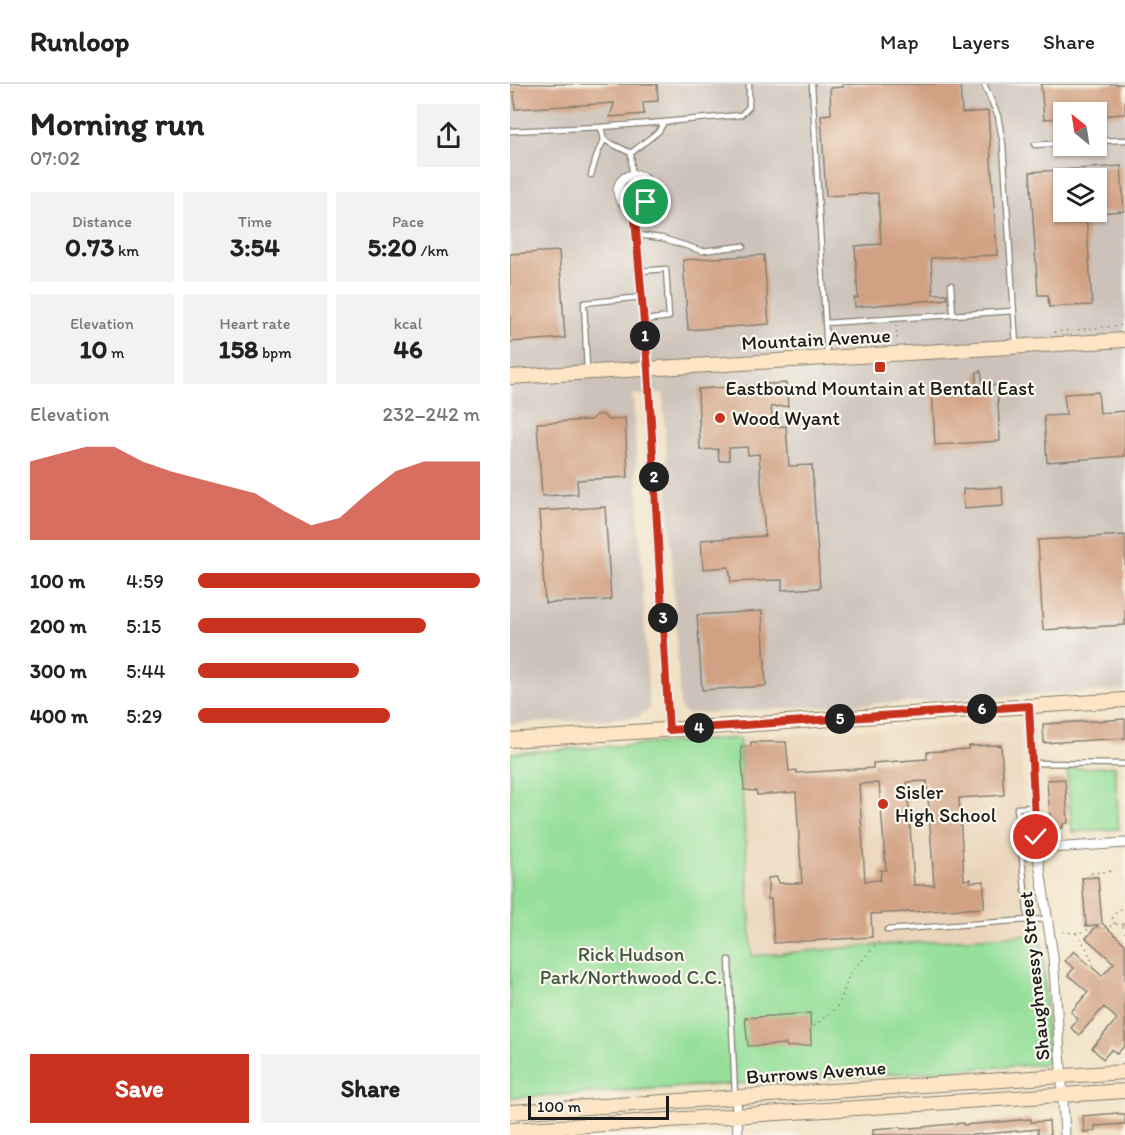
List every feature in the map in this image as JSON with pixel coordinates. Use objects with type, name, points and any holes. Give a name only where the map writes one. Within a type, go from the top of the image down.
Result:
[{"type":"street","points":[[632,175],[644,178],[650,188],[647,201],[642,206],[634,208],[622,203],[618,194],[620,182],[632,175]]},
{"type":"street","points":[[634,208],[648,369],[669,730]]},
{"type":"street","name":"Mountain Avenue","points":[[510,377],[1125,340]]},
{"type":"street","points":[[510,740],[1125,700]]},
{"type":"street","name":"Shaughnessy Street","points":[[1029,706],[1037,849],[1053,957],[1065,1135]]},
{"type":"street","points":[[1037,849],[1125,843]]},
{"type":"street","name":"Burrows Avenue","points":[[510,1112],[1125,1072]]},
{"type":"street","name":"Burrows Avenue","points":[[510,1130],[1125,1091]]},
{"type":"street","points":[[736,1097],[738,1135]]},
{"type":"lane","points":[[510,131],[601,128],[741,115],[749,107],[749,84]]},
{"type":"lane","points":[[812,84],[827,358]]},
{"type":"lane","points":[[984,84],[998,116],[1003,144],[1016,346]]},
{"type":"lane","points":[[631,153],[659,131],[664,122]]},
{"type":"lane","points":[[591,175],[597,152],[604,140],[601,128]]},
{"type":"lane","points":[[604,140],[631,153]]},
{"type":"lane","points":[[1107,141],[1125,140]]},
{"type":"lane","points":[[1035,145],[1053,144]]},
{"type":"lane","points":[[631,153],[632,175]]},
{"type":"lane","points":[[637,235],[662,238],[702,251],[743,246]]},
{"type":"lane","points":[[640,271],[666,269],[669,317],[644,320]]},
{"type":"lane","points":[[951,285],[953,315]]},
{"type":"lane","points":[[588,373],[584,303],[642,297]]},
{"type":"lane","points":[[825,323],[1014,311]]},
{"type":"lane","points":[[1032,763],[1125,764]]},
{"type":"lane","points":[[1028,920],[1017,808],[1035,807]]},
{"type":"lane","points":[[887,930],[1047,919]]},
{"type":"lane","points":[[729,960],[736,1097]]},
{"type":"path","points":[[895,354],[896,318]]},
{"type":"path","points":[[1091,873],[1114,871]]},
{"type":"path","points":[[1115,924],[1112,917],[1118,910],[1125,908]]},
{"type":"path","points":[[1063,932],[1076,933],[1115,924],[1124,925],[1125,933]]},
{"type":"path","points":[[1076,933],[1094,966]]},
{"type":"path","points":[[814,1026],[839,1005],[850,973],[879,942]]},
{"type":"shaded area","points":[[510,84],[1125,84],[1125,690],[686,714],[680,707],[663,393],[633,395],[649,709],[638,717],[510,724]]},
{"type":"shaded area","name":"Sisler High School","points":[[1019,720],[1027,869],[1040,934],[752,956],[739,738]]},
{"type":"green space","name":"Rick Hudson Park/Northwood C.C.","points":[[739,738],[752,956],[1040,934],[1044,963],[1048,1064],[510,1098],[510,753]]},
{"type":"green space","points":[[1115,766],[1119,829],[1072,832],[1067,769]]},
{"type":"building","points":[[510,84],[657,84],[658,101],[643,102],[644,114],[610,117],[614,103],[515,109],[514,92],[510,92]]},
{"type":"building","points":[[843,84],[960,84],[962,113],[988,111],[997,255],[931,258],[933,294],[947,294],[947,299],[855,307],[854,298],[858,298],[855,246],[881,244],[878,193],[826,196],[821,115],[831,114],[830,88],[843,87]]},
{"type":"building","points":[[1041,84],[1125,84],[1125,114],[1107,115],[1107,102],[1053,102],[1053,119],[1044,119]]},
{"type":"building","points":[[1121,166],[1124,211],[1107,212],[1107,168],[1091,168]]},
{"type":"building","points":[[1053,170],[1053,222],[1087,222],[1092,305],[1049,307],[1048,295],[1038,295],[1030,172]]},
{"type":"building","points":[[559,251],[565,338],[510,342],[510,254]]},
{"type":"building","points":[[764,255],[769,324],[688,330],[683,260]]},
{"type":"building","points":[[981,371],[983,386],[997,385],[1000,441],[935,445],[932,389],[976,386],[977,372]]},
{"type":"building","points":[[786,383],[788,406],[771,407],[773,427],[786,426],[789,466],[812,465],[820,588],[782,590],[782,580],[731,582],[729,567],[703,569],[701,540],[765,536],[759,454],[748,455],[747,447],[729,448],[729,460],[719,461],[718,449],[700,450],[698,389]]},
{"type":"building","points":[[1098,392],[1100,413],[1125,411],[1125,456],[1047,462],[1044,416],[1066,415],[1064,394]]},
{"type":"building","points":[[602,414],[608,420],[625,418],[628,477],[577,480],[578,494],[542,496],[537,423],[591,420],[596,415]]},
{"type":"building","points":[[1002,487],[1003,506],[964,509],[963,489]]},
{"type":"building","points":[[605,507],[611,600],[545,603],[539,511]]},
{"type":"building","points":[[1125,535],[1125,625],[1043,630],[1038,540]]},
{"type":"building","points":[[762,611],[766,686],[702,690],[697,615]]},
{"type":"building","points":[[1125,719],[1125,738],[1044,743],[1043,724]]},
{"type":"building","points":[[751,742],[786,742],[789,771],[796,770],[797,773],[873,768],[873,763],[927,759],[927,752],[968,749],[969,746],[1001,745],[1004,795],[959,798],[964,880],[984,881],[984,908],[871,914],[872,937],[774,943],[771,899],[768,899],[768,878],[777,877],[779,883],[802,883],[796,792],[757,795],[756,791],[744,790],[741,747],[751,746]],"holes":[[[927,781],[934,885],[914,885],[907,782]],[[879,783],[886,870],[881,870],[880,880],[865,881],[859,784]]]},
{"type":"building","points":[[1065,779],[1068,823],[1063,824],[1063,828],[1051,828],[1047,780]]},
{"type":"building","points":[[1098,877],[1102,923],[1125,944],[1125,1045],[1117,1054],[1112,1049],[1103,1059],[1092,1048],[1117,1019],[1104,1007],[1079,1035],[1071,1028],[1078,1019],[1071,1012],[1088,992],[1068,975],[1074,968],[1065,961],[1074,951],[1102,976],[1114,963],[1086,938],[1098,925],[1086,926],[1082,878]]},
{"type":"building","points":[[810,1013],[811,1045],[748,1046],[745,1018]]},
{"type":"building","points":[[1125,1114],[1125,1124],[1095,1126],[1095,1131],[1084,1132],[1083,1116]]},
{"type":"building","points":[[1031,1119],[1031,1122],[1049,1121],[1050,1135],[1038,1135],[1038,1129],[973,1135],[873,1135],[873,1129]]},
{"type":"place","name":"Eastbound Mountain at Bentall East","points":[[880,367]]},
{"type":"place","name":"Wood Wyant","points":[[720,418]]},
{"type":"place","name":"Sisler High School","points":[[883,804]]},
{"type":"route","points":[[646,202],[634,208],[648,369],[669,730],[1029,706],[1036,837]]}]
